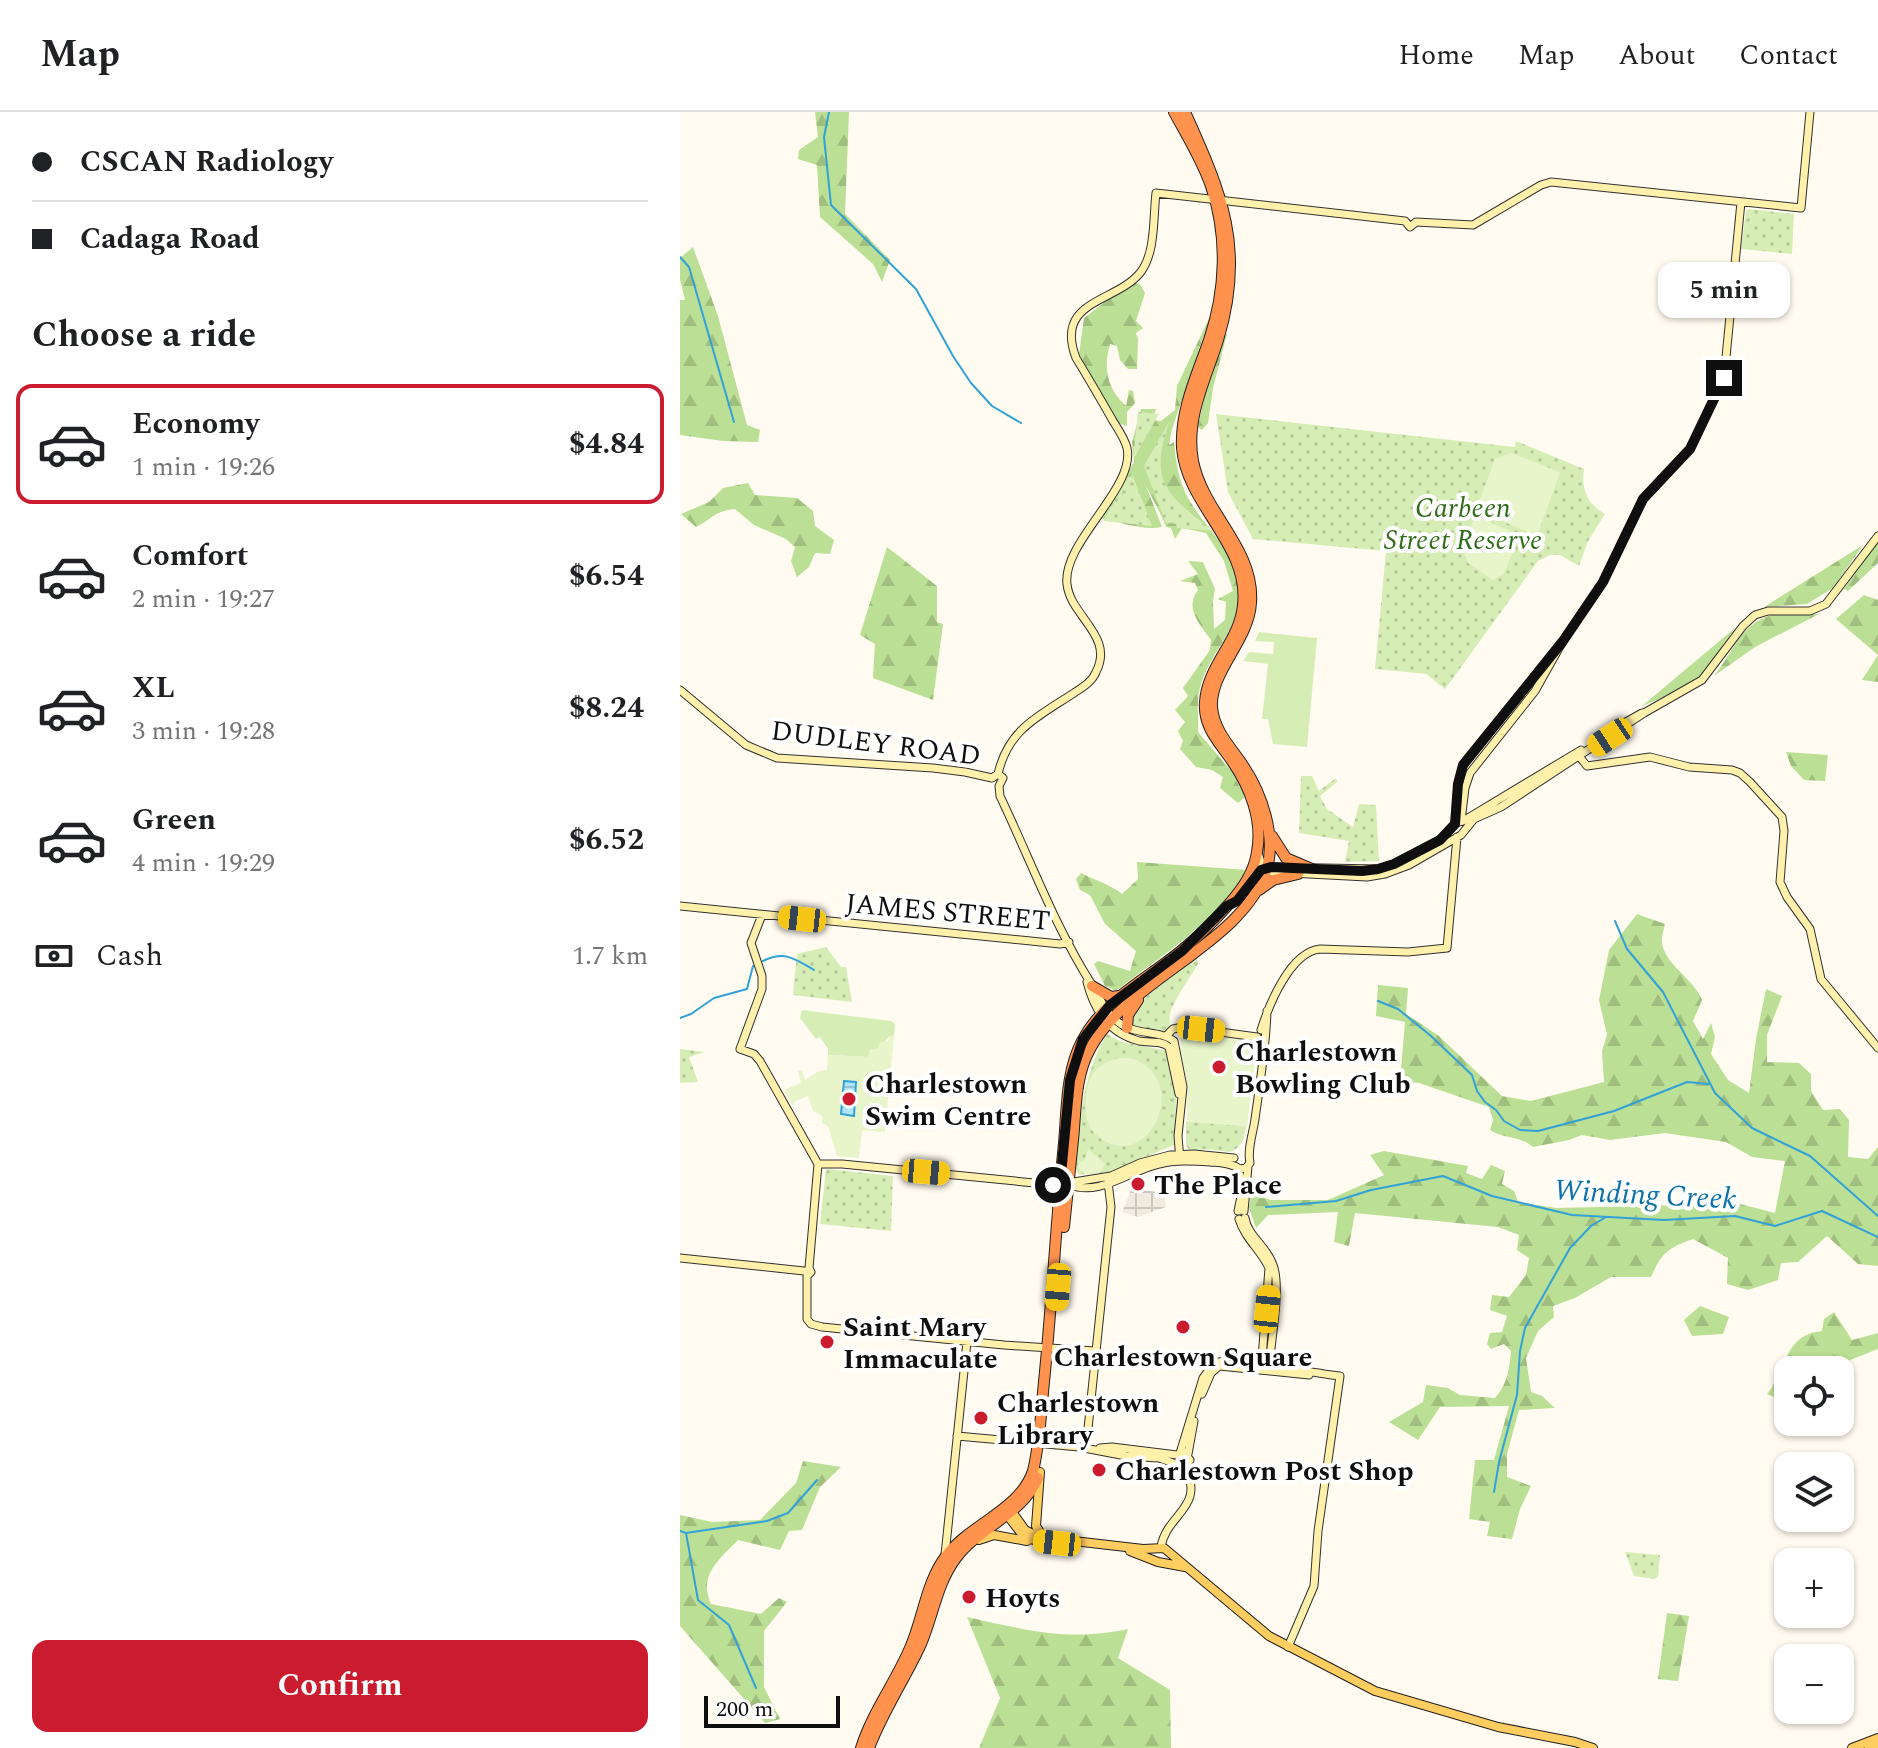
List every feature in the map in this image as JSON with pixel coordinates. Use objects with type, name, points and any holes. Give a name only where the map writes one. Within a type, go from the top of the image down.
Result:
[{"type":"highway","points":[[869,1748],[884,1711],[917,1653],[946,1575],[964,1549],[1031,1492],[1040,1472],[1073,1068],[1083,1039],[1123,995],[1182,951],[1227,906],[1252,872],[1258,851],[1259,833],[1253,802],[1246,784],[1211,731],[1204,706],[1214,672],[1241,621],[1242,581],[1229,547],[1188,478],[1183,452],[1185,408],[1220,301],[1222,240],[1218,199],[1174,112]]},
{"type":"highway","points":[[1185,112],[1212,170],[1230,247],[1230,285],[1223,325],[1194,413],[1192,450],[1202,488],[1244,561],[1251,591],[1248,620],[1215,688],[1212,709],[1223,737],[1251,778],[1269,830],[1286,858],[1312,869]]},
{"type":"highway","points":[[1253,894],[1270,850],[1269,830]]},
{"type":"highway","points":[[1106,1016],[1214,936],[1253,894],[1273,880],[1298,874]]},
{"type":"highway","points":[[1092,986],[1111,997],[1123,995]]},
{"type":"highway","points":[[1127,1028],[1128,1015],[1143,991]]},
{"type":"highway","points":[[861,1748],[877,1707],[909,1650],[933,1579],[944,1557],[965,1535],[1007,1510],[1031,1477],[1040,1445]]},
{"type":"main road","points":[[1040,1472],[1036,1526],[1044,1538]]},
{"type":"main road","points":[[1007,1510],[1028,1532],[1044,1538],[1143,1549],[1161,1548],[1269,1636],[1359,1684],[1392,1697],[1508,1730],[1593,1748]]},
{"type":"main road","points":[[1007,1510],[1022,1535],[1032,1541]]},
{"type":"main road","points":[[964,1549],[991,1535],[1129,1551],[1186,1567]]},
{"type":"main road","points":[[1157,1561],[1167,1558],[1161,1548]]},
{"type":"main road","points":[[1852,1748],[1878,1738]]},
{"type":"main road","points":[[1869,1748],[1878,1745]]},
{"type":"street","points":[[995,776],[1004,752],[1017,732],[1084,687],[1095,675],[1100,662],[1098,639],[1072,600],[1067,578],[1073,558],[1126,468],[1128,448],[1076,358],[1071,338],[1076,320],[1082,312],[1091,303],[1130,282],[1145,264],[1156,193],[1405,221],[1412,216],[1416,222],[1473,225],[1551,182],[1801,208],[1810,112]]},
{"type":"street","points":[[1267,1368],[1276,1274],[1271,1260],[1249,1232],[1241,1215],[1243,1187],[1239,1160],[1250,1131],[1261,1035],[1271,999],[1301,957],[1309,951],[1408,952],[1447,948],[1458,828],[1458,784],[1463,765],[1563,641],[1603,582],[1643,499],[1690,449],[1724,378],[1741,202]]},
{"type":"street","points":[[1265,869],[1298,874],[1367,877],[1402,869],[1437,849],[1481,810],[1702,680],[1755,615],[1768,611],[1810,611],[1826,604],[1878,536]]},
{"type":"street","points":[[1458,828],[1470,773],[1535,691],[1563,641]]},
{"type":"street","name":"DUDLEY ROAD","points":[[680,690],[746,745],[777,758],[933,768],[995,776],[993,784],[999,786],[1000,796],[1106,1016]]},
{"type":"street","points":[[1227,906],[1237,901],[1265,869],[1362,871],[1386,867],[1501,807],[1578,754]]},
{"type":"street","points":[[1578,754],[1587,766],[1650,757],[1689,767],[1732,770],[1750,782],[1782,817],[1782,890],[1810,929],[1821,979],[1878,1048]]},
{"type":"street","points":[[1463,794],[1469,805],[1481,810]]},
{"type":"street","points":[[1437,849],[1446,848],[1456,856]]},
{"type":"street","points":[[1258,851],[1265,869]]},
{"type":"street","name":"JAMES STREET","points":[[680,906],[1060,944],[1069,942]]},
{"type":"street","points":[[762,915],[751,943],[762,976],[762,989],[740,1049],[754,1054],[760,1061],[818,1164],[807,1272],[806,1312],[811,1324],[967,1342],[1095,1351]]},
{"type":"street","name":"DUDLEY ROAD","points":[[1085,976],[1106,1016]]},
{"type":"street","points":[[1106,1016],[1142,1034],[1170,1038]]},
{"type":"street","points":[[1106,1016],[1137,1040],[1161,1042],[1169,1047],[1181,1109]]},
{"type":"street","points":[[1179,1158],[1183,1087],[1170,1038],[1176,1028],[1261,1035]]},
{"type":"street","points":[[818,1164],[1064,1185],[1076,1180],[1110,1180],[1140,1163],[1179,1158],[1239,1160],[1248,1166],[1241,1215]]},
{"type":"street","points":[[1086,1448],[1111,1207],[1110,1180]]},
{"type":"street","points":[[680,1258],[807,1272]]},
{"type":"street","points":[[944,1557],[967,1342]]},
{"type":"street","points":[[1161,1548],[1165,1535],[1190,1499],[1190,1480],[1180,1456],[1213,1370],[1223,1366],[1267,1368],[1340,1376],[1318,1531],[1314,1586],[1288,1647]]},
{"type":"street","points":[[957,1436],[1112,1450],[1159,1458],[1180,1456],[1190,1460],[1185,1467]]},
{"type":"street","points":[[949,1529],[954,1534],[965,1535]]},
{"type":"green space","points":[[815,112],[849,112],[845,214],[890,260],[882,282],[873,264],[820,217],[817,165],[798,159],[799,150],[818,137]]},
{"type":"green space","points":[[1748,209],[1794,214],[1792,254],[1741,249]]},
{"type":"green space","points":[[693,247],[718,316],[747,425],[760,430],[758,442],[680,435],[680,300],[685,300],[680,279],[680,258]]},
{"type":"green space","points":[[1131,282],[1140,284],[1145,293],[1136,321],[1143,328],[1136,333],[1137,369],[1128,369],[1120,360],[1117,346],[1110,344],[1107,361],[1108,378],[1114,393],[1126,406],[1129,390],[1133,391],[1135,403],[1127,412],[1127,426],[1118,423],[1079,354],[1084,318]]},
{"type":"green space","points":[[1211,314],[1169,445],[1174,442],[1179,476],[1189,499],[1223,546],[1238,579],[1238,606],[1234,618],[1204,676],[1199,693],[1198,732],[1233,773],[1245,797],[1238,803],[1220,788],[1223,777],[1212,770],[1196,767],[1180,749],[1183,741],[1178,731],[1185,722],[1175,710],[1188,696],[1183,688],[1210,650],[1211,640],[1193,610],[1198,590],[1195,583],[1180,581],[1198,574],[1188,561],[1203,562],[1215,589],[1214,629],[1225,620],[1226,602],[1218,599],[1233,591],[1224,561],[1206,533],[1182,528],[1175,539],[1144,481],[1162,527],[1140,527],[1102,519],[1134,462],[1132,442],[1141,409],[1156,409],[1152,420],[1161,421],[1175,410],[1177,386]]},
{"type":"green space","points":[[1225,334],[1208,423],[1202,430],[1198,427],[1209,376]]},
{"type":"green space","points":[[1138,412],[1159,414],[1133,460]]},
{"type":"green space","name":"Carbeen Street Reserve","points":[[1216,414],[1515,447],[1516,441],[1584,469],[1583,483],[1587,495],[1594,506],[1605,514],[1588,541],[1579,566],[1560,555],[1550,555],[1538,561],[1445,689],[1426,674],[1375,669],[1386,551],[1253,539],[1228,492]]},
{"type":"green space","points":[[1170,420],[1161,458],[1166,485],[1183,507],[1213,531],[1177,528],[1176,524],[1166,523],[1144,466]]},
{"type":"green space","points":[[1511,453],[1560,472],[1539,531],[1533,534],[1476,510],[1495,459]]},
{"type":"green space","points":[[1133,476],[1152,526],[1103,521],[1128,477]]},
{"type":"green space","points":[[748,483],[755,495],[797,498],[813,511],[815,526],[834,540],[830,554],[815,553],[809,567],[797,577],[791,561],[795,547],[786,539],[754,525],[735,509],[718,513],[696,527],[681,514],[709,502],[723,488]]},
{"type":"green space","points":[[1475,515],[1516,534],[1518,540],[1504,573],[1493,580],[1468,563],[1463,549]]},
{"type":"green space","points":[[1878,540],[1878,563],[1848,591],[1844,589]]},
{"type":"green space","points":[[1863,545],[1833,588],[1807,604],[1764,607]]},
{"type":"green space","points":[[887,547],[937,586],[937,622],[943,624],[933,700],[873,678],[875,644],[860,635]]},
{"type":"green space","points":[[1864,595],[1878,600],[1878,655],[1836,619]]},
{"type":"green space","points":[[1775,614],[1819,614],[1755,647],[1714,676],[1746,631],[1763,618]]},
{"type":"green space","points":[[1735,628],[1701,676],[1681,690],[1642,706]]},
{"type":"green space","points":[[1259,632],[1317,638],[1307,747],[1273,744],[1268,719],[1262,719],[1268,664],[1243,661],[1249,652],[1273,654],[1274,642],[1255,641]]},
{"type":"green space","points":[[1878,655],[1878,682],[1862,680]]},
{"type":"green space","points":[[1786,752],[1828,755],[1825,781],[1804,780],[1791,766]]},
{"type":"green space","points":[[1301,776],[1312,776],[1319,791],[1336,778],[1337,782],[1320,796],[1327,809],[1353,827],[1359,804],[1376,805],[1379,861],[1345,862],[1349,841],[1299,833]]},
{"type":"green space","points":[[1137,862],[1247,870],[1203,923],[1116,991],[1105,986],[1094,964],[1098,961],[1130,971],[1136,951],[1105,924],[1090,895],[1080,890],[1076,879],[1081,873],[1122,894],[1138,879]]},
{"type":"green space","points":[[1637,914],[1665,924],[1664,951],[1702,1000],[1693,1021],[1703,1039],[1711,1023],[1715,1037],[1711,1054],[1728,1080],[1749,1093],[1766,989],[1782,996],[1767,1035],[1767,1062],[1799,1063],[1811,1074],[1811,1091],[1823,1110],[1840,1109],[1849,1120],[1848,1157],[1868,1159],[1878,1147],[1878,1266],[1858,1264],[1827,1236],[1798,1262],[1781,1263],[1778,1280],[1748,1290],[1727,1284],[1728,1258],[1693,1239],[1667,1252],[1651,1277],[1611,1277],[1575,1298],[1553,1306],[1554,1317],[1538,1331],[1526,1358],[1531,1392],[1542,1396],[1555,1408],[1519,1410],[1507,1454],[1507,1477],[1531,1486],[1520,1509],[1512,1539],[1487,1536],[1490,1522],[1469,1519],[1475,1460],[1494,1460],[1509,1406],[1440,1407],[1418,1440],[1389,1422],[1423,1402],[1426,1385],[1448,1388],[1460,1395],[1495,1398],[1503,1387],[1511,1351],[1504,1344],[1491,1349],[1487,1344],[1490,1333],[1502,1332],[1507,1316],[1490,1310],[1492,1295],[1509,1297],[1526,1275],[1529,1258],[1517,1250],[1519,1235],[1498,1227],[1355,1213],[1349,1246],[1334,1242],[1338,1212],[1268,1215],[1256,1228],[1249,1208],[1251,1193],[1270,1200],[1328,1200],[1384,1175],[1370,1155],[1384,1151],[1468,1166],[1466,1173],[1482,1179],[1491,1165],[1505,1171],[1502,1184],[1514,1191],[1518,1202],[1556,1208],[1740,1204],[1775,1213],[1785,1161],[1752,1157],[1726,1142],[1665,1133],[1610,1140],[1582,1135],[1533,1147],[1490,1130],[1493,1120],[1489,1107],[1419,1083],[1400,1081],[1405,1022],[1376,1016],[1378,985],[1408,988],[1406,1014],[1439,1036],[1502,1096],[1531,1101],[1604,1082],[1602,1051],[1607,1035],[1599,1000],[1609,950]]},
{"type":"green space","points":[[826,947],[841,967],[846,967],[852,1002],[793,995],[797,954]]},
{"type":"green space","points":[[1197,956],[1198,964],[1171,1010],[1167,1030],[1164,1033],[1133,1027],[1130,1024],[1134,1010],[1141,1001]]},
{"type":"green space","points":[[802,1010],[891,1021],[895,1024],[894,1036],[890,1036],[869,1057],[828,1055],[828,1049],[820,1037],[816,1039],[800,1018]]},
{"type":"green space","points":[[1107,1034],[1122,1042],[1168,1051],[1177,1087],[1174,1145],[1110,1172],[1079,1175],[1075,1168],[1087,1082]]},
{"type":"green space","name":"Charlestown Bowling Club","points":[[1184,1035],[1253,1040],[1257,1047],[1247,1126],[1187,1122],[1187,1083],[1180,1052]]},
{"type":"green space","name":"Charlestown Swim Centre","points":[[890,1036],[894,1036],[885,1132],[862,1130],[859,1158],[837,1156],[828,1126],[822,1123],[822,1116],[813,1111],[808,1096],[794,1102],[793,1106],[784,1090],[801,1083],[798,1071],[802,1070],[805,1080],[819,1071],[827,1070],[828,1055],[868,1057],[870,1049],[878,1049],[879,1043],[888,1041]]},
{"type":"green space","points":[[680,1049],[705,1052],[689,1057],[698,1082],[680,1083]]},
{"type":"green space","points":[[1131,1058],[1150,1069],[1159,1085],[1161,1103],[1157,1120],[1147,1135],[1134,1144],[1117,1146],[1094,1133],[1086,1116],[1086,1097],[1096,1070],[1115,1059]]},
{"type":"green space","points":[[1186,1121],[1246,1126],[1240,1145],[1230,1152],[1191,1151],[1186,1146]]},
{"type":"green space","points":[[1088,1149],[1105,1164],[1100,1173],[1085,1174],[1078,1168],[1079,1163],[1085,1160]]},
{"type":"green space","points":[[826,1169],[893,1176],[891,1231],[820,1224]]},
{"type":"green space","points":[[1700,1306],[1729,1317],[1723,1334],[1692,1336],[1684,1320]]},
{"type":"green space","points":[[1834,1312],[1852,1340],[1878,1333],[1878,1349],[1854,1359],[1854,1356],[1787,1356],[1800,1339],[1822,1331],[1824,1319]]},
{"type":"green space","points":[[1774,1383],[1774,1397],[1767,1394]]},
{"type":"green space","points":[[803,1461],[841,1467],[820,1487],[802,1530],[789,1531],[780,1550],[738,1540],[712,1569],[707,1585],[711,1604],[761,1614],[779,1598],[787,1602],[764,1631],[764,1687],[780,1719],[765,1723],[680,1626],[680,1515],[712,1522],[760,1520],[796,1483]]},
{"type":"green space","points":[[1625,1552],[1660,1555],[1658,1577],[1634,1576]]},
{"type":"green space","points":[[1667,1613],[1689,1616],[1678,1681],[1658,1679]]},
{"type":"green space","points":[[967,1617],[1047,1633],[1086,1634],[1128,1629],[1118,1658],[1170,1690],[1171,1748],[979,1748],[1000,1698]]},
{"type":"shaded area","points":[[1131,1190],[1164,1193],[1166,1207],[1138,1217],[1122,1212]]},
{"type":"water","points":[[844,1081],[856,1082],[854,1116],[841,1114]]},
{"type":"waterway","points":[[829,112],[824,137],[831,205],[916,289],[971,383],[992,406],[1021,423]]},
{"type":"waterway","points":[[680,257],[689,267],[734,422]]},
{"type":"waterway","points":[[1615,921],[1627,949],[1663,992],[1715,1093],[1752,1128],[1810,1156],[1878,1216]]},
{"type":"waterway","points":[[763,961],[784,956],[814,970]]},
{"type":"waterway","points":[[680,1018],[714,998],[747,989],[753,966]]},
{"type":"waterway","points":[[1378,1001],[1398,1009],[1431,1036],[1472,1075],[1477,1091],[1485,1102],[1504,1121],[1520,1130],[1538,1131],[1614,1111],[1687,1082],[1709,1084]]},
{"type":"waterway","name":"Winding Creek","points":[[1266,1207],[1336,1201],[1371,1190],[1443,1176],[1492,1196],[1572,1215],[1664,1220],[1735,1216],[1775,1226],[1822,1211],[1878,1237]]},
{"type":"waterway","points":[[1494,1492],[1517,1395],[1525,1328],[1570,1248],[1591,1226],[1606,1217]]},
{"type":"waterway","points":[[680,1531],[686,1533],[767,1521],[788,1513],[817,1480]]},
{"type":"waterway","points":[[686,1533],[698,1600],[729,1625],[756,1688]]},
{"type":"place","name":"Charlestown Bowling Club","points":[[1219,1067]]},
{"type":"place","name":"Charlestown Swim Centre","points":[[849,1099]]},
{"type":"place","name":"The Place","points":[[1138,1184]]},
{"type":"place","name":"Charlestown Square","points":[[1183,1327]]},
{"type":"place","name":"Saint Mary Immaculate","points":[[827,1342]]},
{"type":"place","name":"Charlestown Library","points":[[981,1418]]},
{"type":"place","name":"Charlestown Post Shop","points":[[1099,1470]]},
{"type":"place","name":"Hoyts","points":[[969,1597]]},
{"type":"route","points":[[1053,1185],[1060,1185],[1070,1080],[1083,1039],[1110,1005],[1182,951],[1227,906],[1237,901],[1261,870],[1265,867],[1378,869],[1401,861],[1446,835],[1455,824],[1459,774],[1463,765],[1563,641],[1603,582],[1643,499],[1690,449],[1724,378]]}]
